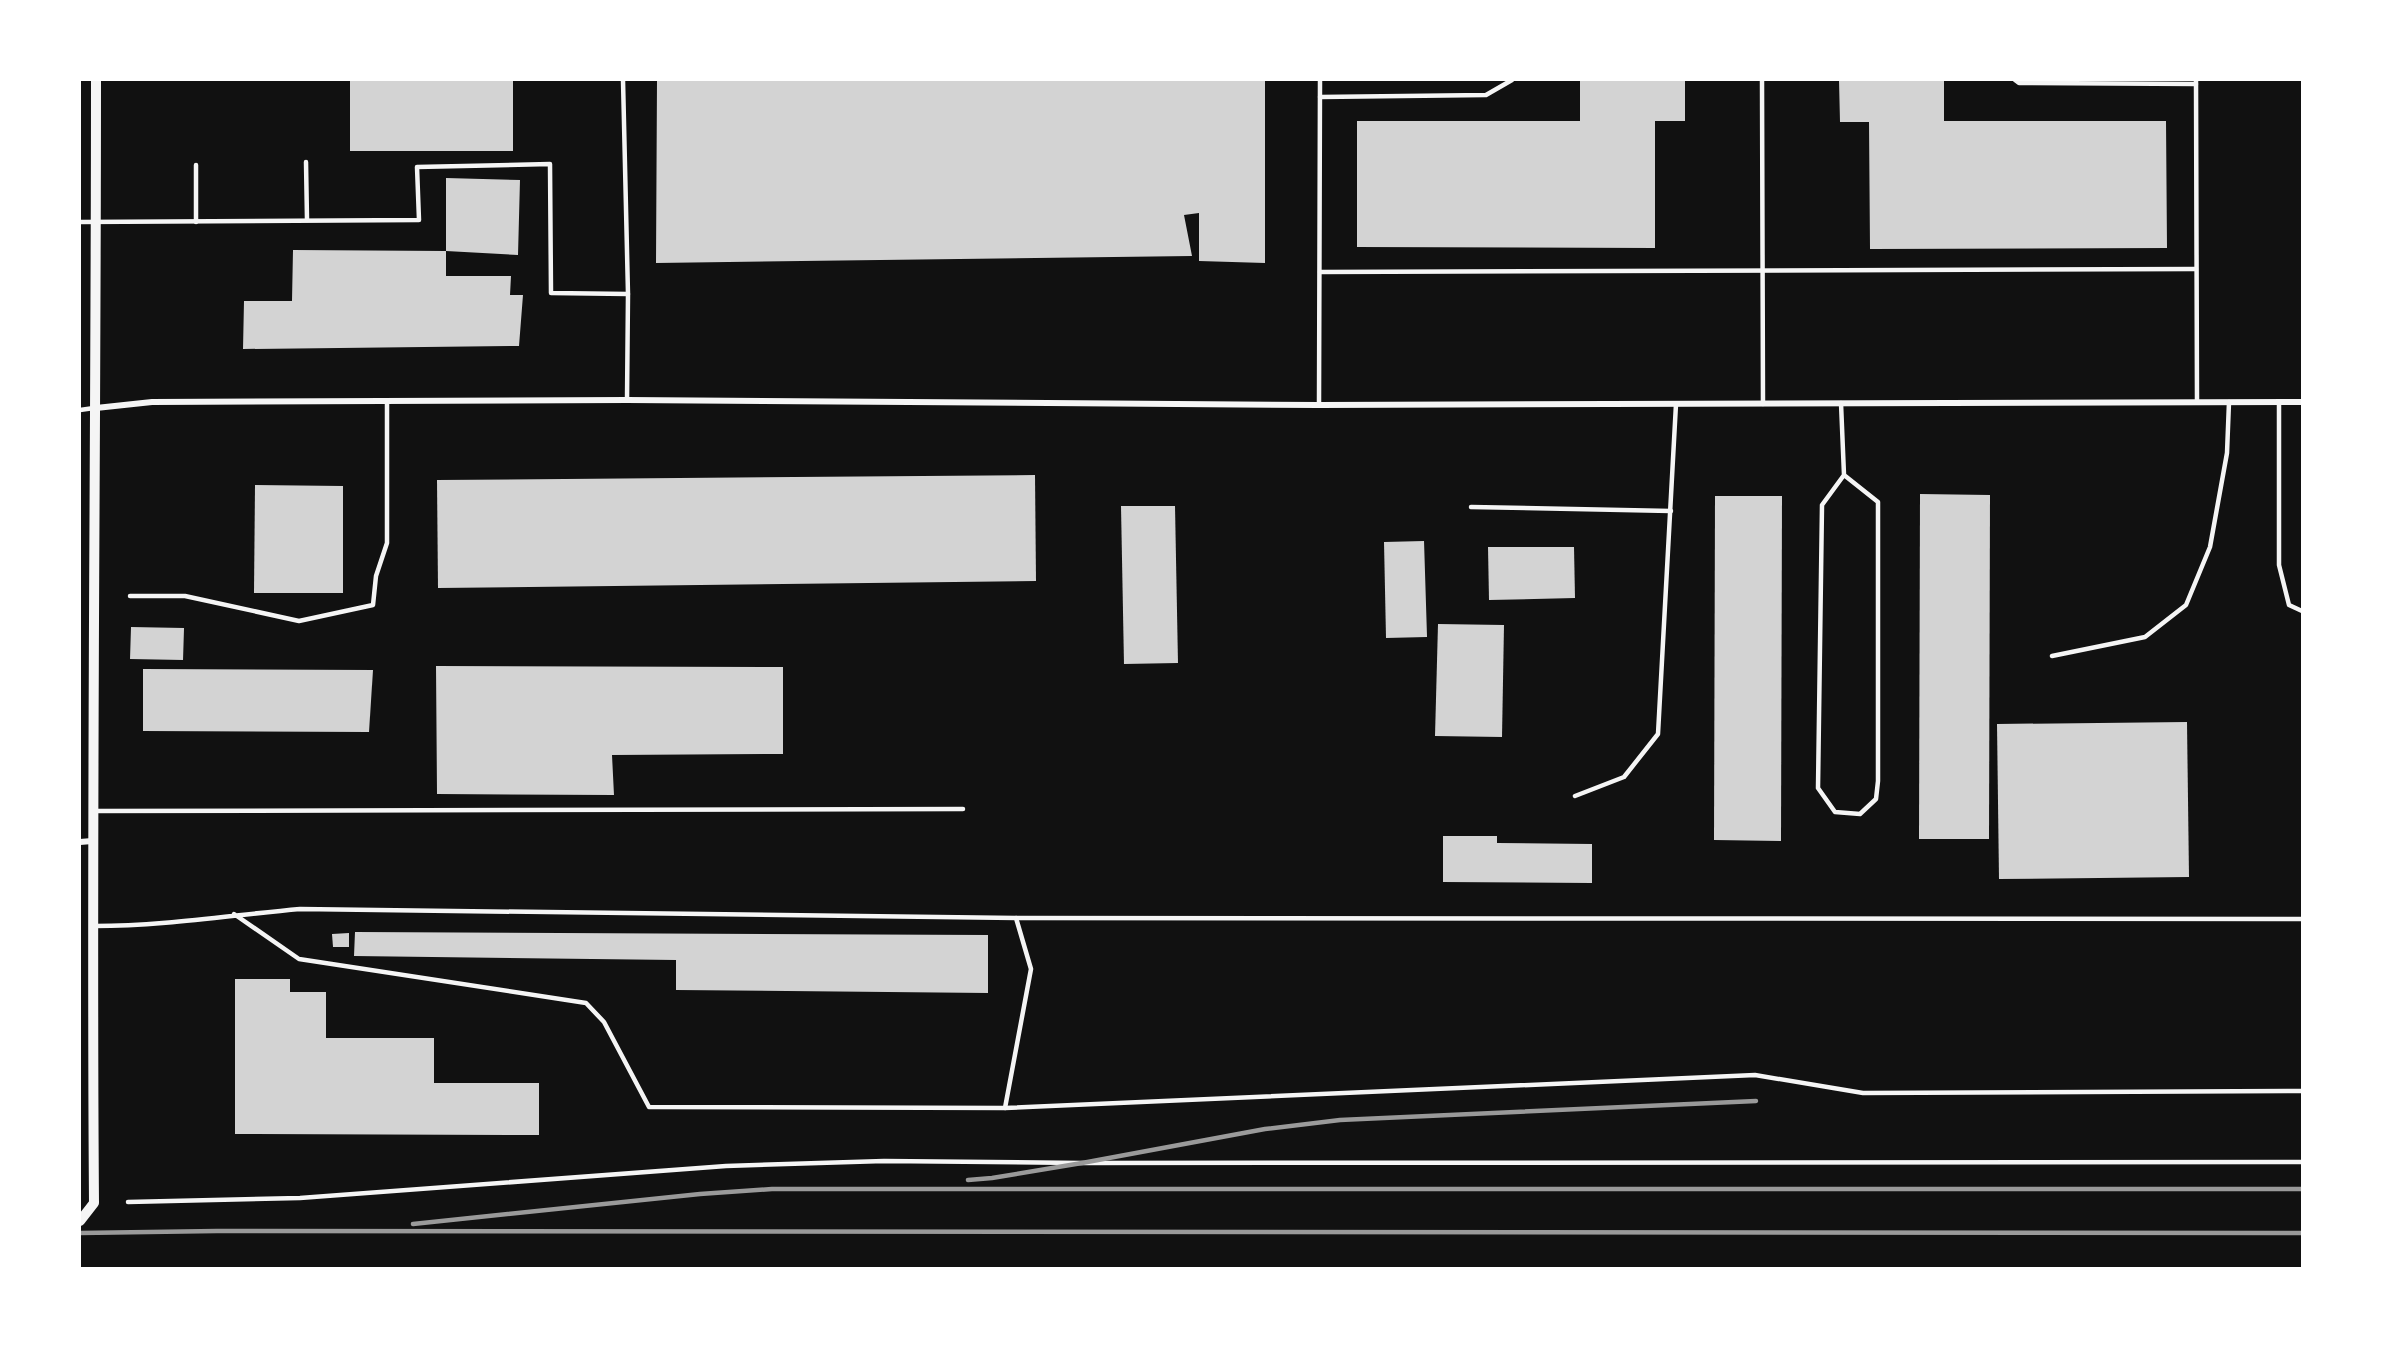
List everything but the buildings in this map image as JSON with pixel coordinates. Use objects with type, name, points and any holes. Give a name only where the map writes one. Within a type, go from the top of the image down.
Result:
[{"type":"street","points":[[80,1221],[94,1203],[92,811],[96,80]]},
{"type":"street","points":[[96,408],[152,402],[627,400],[1319,405],[2302,402]]},
{"type":"street","points":[[80,842],[92,841]]},
{"type":"lane","points":[[623,80],[628,294],[627,400]]},
{"type":"lane","points":[[1319,405],[1320,80]]},
{"type":"lane","points":[[1320,97],[1486,95],[1512,80]]},
{"type":"lane","points":[[1762,80],[1763,404]]},
{"type":"lane","points":[[2015,80],[2019,83],[2196,82],[2197,402]]},
{"type":"lane","points":[[306,162],[307,220]]},
{"type":"lane","points":[[80,222],[419,220],[417,167],[550,164],[551,293],[628,294]]},
{"type":"lane","points":[[196,165],[196,222]]},
{"type":"lane","points":[[1320,272],[2196,269]]},
{"type":"lane","points":[[130,596],[185,596],[299,621],[373,605],[376,576],[387,543],[387,401]]},
{"type":"lane","points":[[2052,656],[2145,637],[2186,604],[2210,547],[2227,453],[2229,402]]},
{"type":"lane","points":[[2279,402],[2279,565],[2289,605],[2302,612]]},
{"type":"lane","points":[[1841,403],[1844,475],[1822,505],[1818,788],[1835,812],[1860,814],[1876,799],[1878,781],[1878,502],[1844,475]]},
{"type":"lane","points":[[1575,796],[1624,777],[1658,734],[1677,404]]},
{"type":"lane","points":[[80,410],[96,408]]},
{"type":"lane","points":[[1471,507],[1671,511]]},
{"type":"lane","points":[[92,811],[963,809]]},
{"type":"lane","points":[[92,926],[130,926],[300,909],[1016,918],[2302,919]]},
{"type":"lane","points":[[234,914],[299,958],[586,1003],[604,1022],[649,1107],[1005,1108],[1755,1075],[1863,1093],[2302,1090]]},
{"type":"lane","points":[[1005,1108],[1031,969],[1016,918]]},
{"type":"lane","points":[[128,1202],[300,1198],[726,1166],[884,1161],[1082,1163],[2302,1162]]},
{"type":"railway","points":[[968,1180],[1082,1163],[1265,1129],[1340,1120],[1756,1101]]},
{"type":"railway","points":[[413,1224],[700,1194],[772,1189],[2302,1189]]},
{"type":"railway","points":[[80,1233],[217,1231],[2302,1233]]}]
